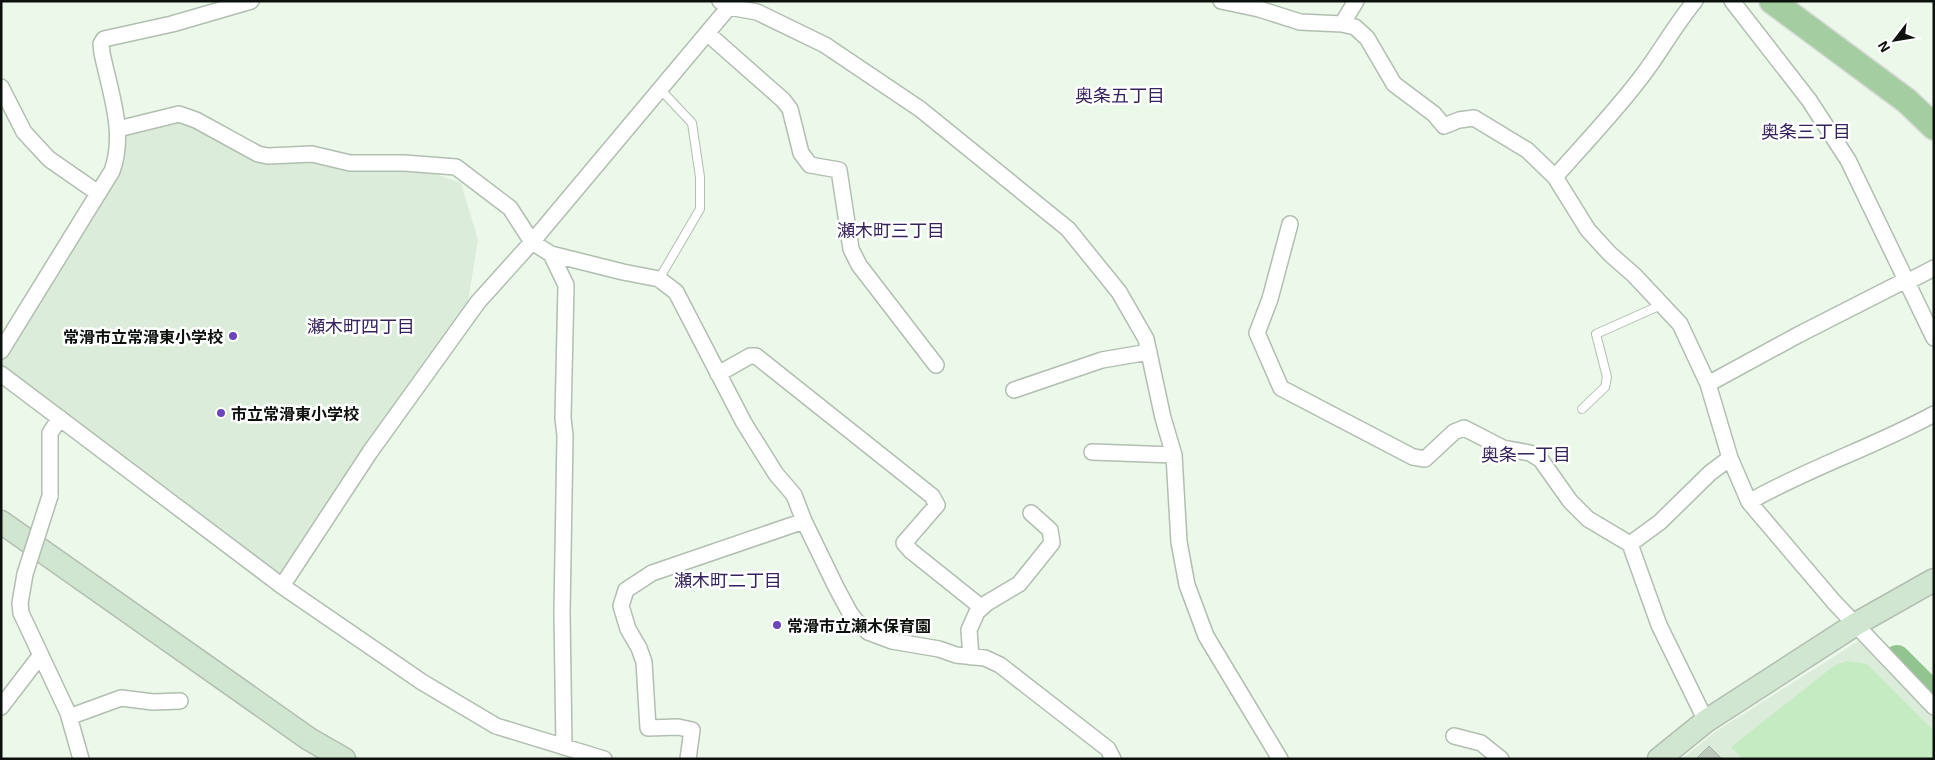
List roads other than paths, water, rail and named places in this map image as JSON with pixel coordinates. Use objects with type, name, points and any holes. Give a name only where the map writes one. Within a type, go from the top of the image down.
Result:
[{"type":"main road","points":[[1772,1],[1906,101],[1934,127]]},
{"type":"street","points":[[1,352],[112,172],[117,156],[118,129],[101,44],[104,40],[172,24],[251,1]]},
{"type":"street","points":[[1221,1],[1259,9],[1300,22],[1342,24],[1355,27],[1368,38],[1394,84],[1434,114],[1444,126],[1459,120],[1474,118],[1527,150],[1556,177],[1588,230],[1680,324],[1708,384],[1730,458],[1749,502],[1834,602],[1934,707]]},
{"type":"street","points":[[1342,24],[1356,1]]},
{"type":"street","points":[[1556,177],[1595,134],[1639,80],[1695,1]]},
{"type":"street","points":[[1732,1],[1809,100],[1848,160],[1934,338]]},
{"type":"street","points":[[282,586],[342,493],[469,314],[532,242],[707,33],[727,3],[757,12],[825,45],[920,109],[1068,229],[1119,292],[1146,339],[1163,418],[1174,455],[1179,542],[1188,585],[1206,636],[1280,759]]},
{"type":"street","points":[[707,33],[783,100],[790,109],[801,153],[810,165],[839,170],[850,249],[859,265],[936,365]]},
{"type":"street","points":[[1,87],[24,132],[49,158],[98,193]]},
{"type":"street","points":[[118,129],[179,114],[196,120],[258,154],[268,156],[312,154],[350,163],[456,167],[510,208],[532,242],[551,254],[659,279],[676,292],[748,430],[776,474],[794,495],[804,520],[850,613],[862,626],[878,636],[892,640],[971,657],[985,658],[1000,665],[1108,749],[1113,759]]},
{"type":"street","points":[[1290,224],[1270,300],[1257,334],[1281,388],[1413,456],[1425,458],[1454,432],[1464,428],[1503,448],[1530,453],[1541,460],[1570,500],[1588,519],[1630,544],[1659,625],[1706,721]]},
{"type":"street","points":[[551,254],[566,285],[562,613],[564,747]]},
{"type":"street","points":[[1708,384],[1798,335],[1906,280],[1911,280],[1934,268]]},
{"type":"street","points":[[1014,390],[1102,360],[1149,352]]},
{"type":"street","points":[[718,374],[750,356],[756,356],[932,496],[937,505],[904,543],[911,551],[981,607]]},
{"type":"street","points":[[1,374],[282,586],[422,682],[496,726],[604,759]]},
{"type":"street","points":[[1749,502],[1784,482],[1906,429],[1934,414]]},
{"type":"street","points":[[60,418],[50,433],[50,496],[25,574],[20,609],[69,717],[81,759]]},
{"type":"street","points":[[1092,452],[1174,455]]},
{"type":"street","points":[[1630,544],[1660,522],[1710,473],[1730,458]]},
{"type":"street","points":[[971,657],[969,630],[981,607],[1019,584],[1052,543],[1050,530],[1031,512]]},
{"type":"street","points":[[688,759],[692,730],[678,727],[648,728],[644,662],[639,648],[628,629],[621,606],[626,590],[652,572],[804,520]]},
{"type":"street","points":[[1,522],[309,739],[344,759]]},
{"type":"street","points":[[1659,759],[1706,721],[1856,624],[1934,580]]},
{"type":"street","points":[[1,707],[40,656]]},
{"type":"street","points":[[69,717],[121,698],[153,702],[180,701]]},
{"type":"street","points":[[1454,736],[1481,743],[1501,759]]},
{"type":"lane","points":[[659,279],[700,209],[700,177],[692,123],[660,89]]},
{"type":"lane","points":[[1582,409],[1605,387],[1607,377],[1596,334],[1662,305]]},
{"type":"waterway","points":[[1897,658],[1934,695]]},
{"type":"place","name":"常滑市立常滑東小学校","points":[[233,336]]},
{"type":"place","name":"市立常滑東小学校","points":[[221,413]]},
{"type":"place","name":"常滑市立瀬木保育園","points":[[777,625]]},
{"type":"district","name":"奥条五丁目","points":[[1120,95]]},
{"type":"district","name":"奥条三丁目","points":[[1806,131]]},
{"type":"district","name":"瀬木町三丁目","points":[[891,230]]},
{"type":"district","name":"瀬木町四丁目","points":[[361,326]]},
{"type":"district","name":"奥条一丁目","points":[[1526,454]]},
{"type":"district","name":"瀬木町二丁目","points":[[728,580]]}]
